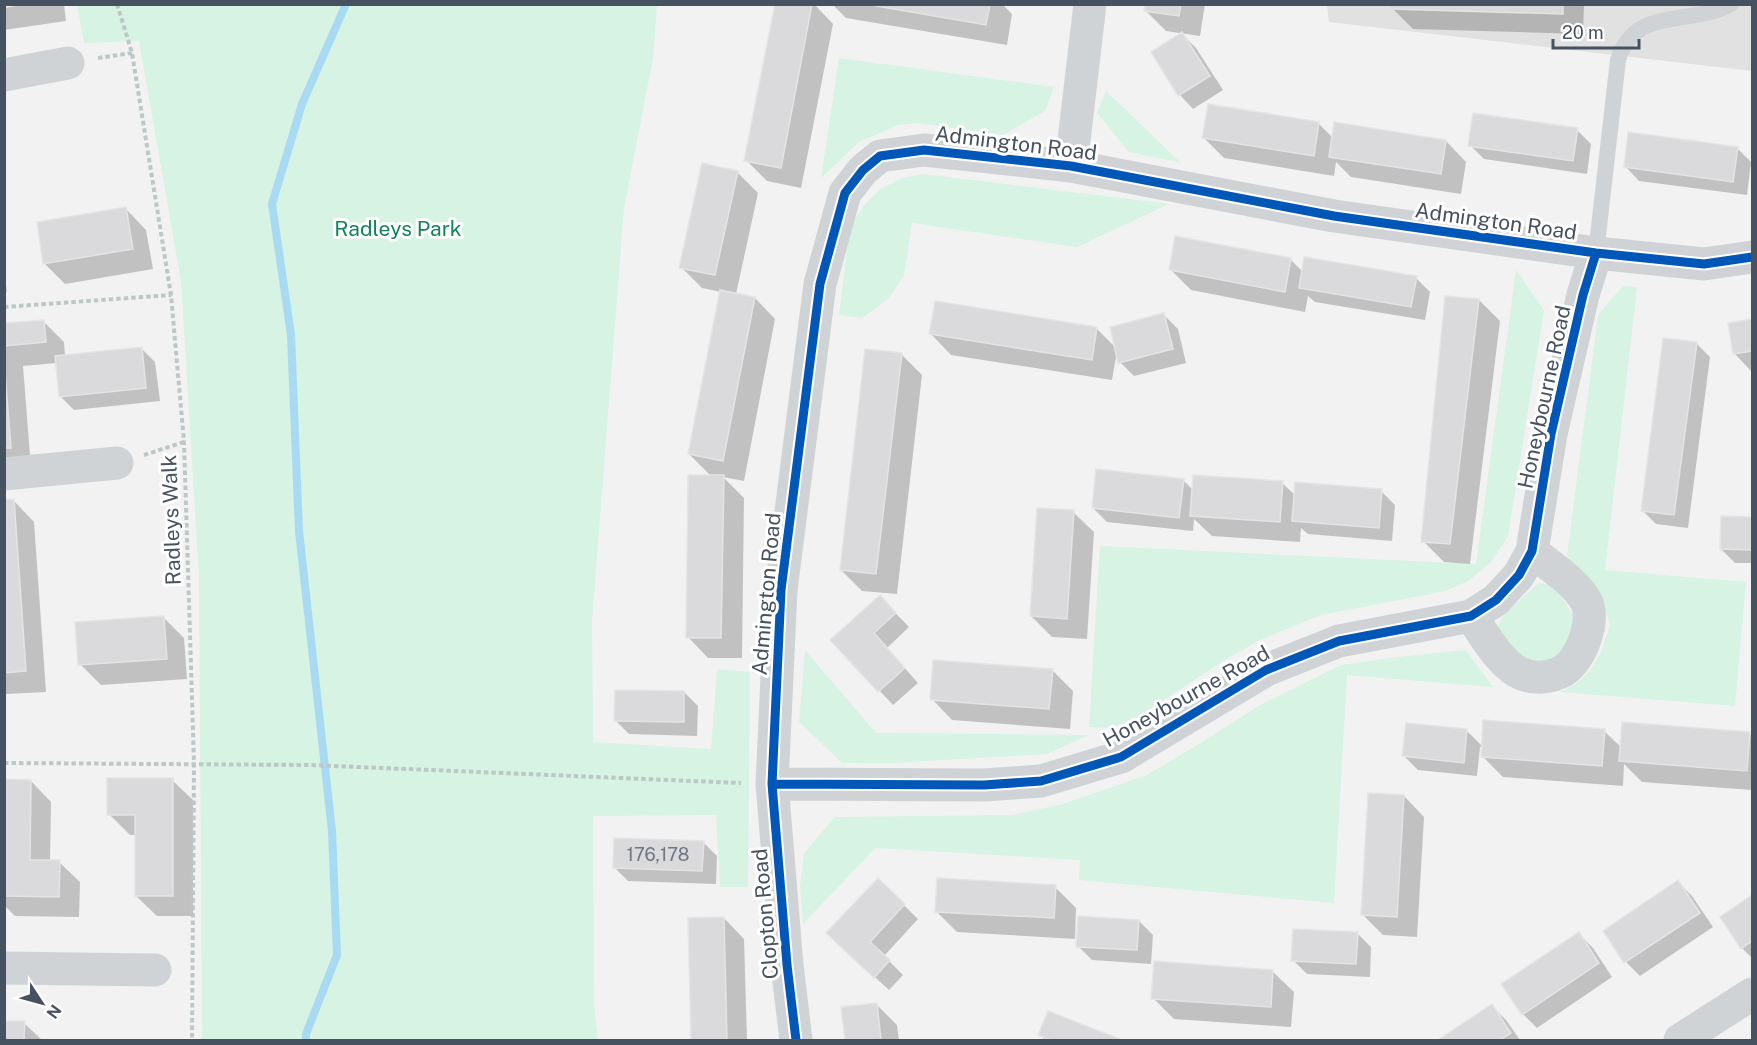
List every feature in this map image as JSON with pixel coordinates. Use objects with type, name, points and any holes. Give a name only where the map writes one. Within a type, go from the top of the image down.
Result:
[{"type":"street","points":[[1071,166],[1090,4]]},
{"type":"street","points":[[4,75],[68,63]]},
{"type":"street","name":"Admington Road","points":[[772,784],[780,590],[820,284],[845,193],[863,170],[880,156],[924,150],[1071,166],[1334,216],[1596,254],[1704,264],[1752,256]]},
{"type":"street","name":"Honeybourne Road","points":[[772,784],[984,785],[1041,782],[1121,757],[1266,670],[1339,641],[1471,616],[1496,600],[1519,575],[1532,551],[1551,434],[1583,296],[1596,254]]},
{"type":"street","points":[[4,474],[117,463]]},
{"type":"street","points":[[1471,616],[1508,666],[1522,674],[1539,678],[1563,671],[1576,657],[1585,640],[1590,623],[1587,603],[1575,587],[1532,551]]},
{"type":"street","name":"Clopton Road","points":[[772,784],[787,965],[796,1041]]},
{"type":"street","points":[[4,968],[155,970]]},
{"type":"street","points":[[1680,1041],[1752,994]]},
{"type":"lane","points":[[1596,254],[1618,60],[1622,48],[1628,38],[1642,27],[1658,21],[1704,15],[1731,4]]},
{"type":"path","points":[[4,308],[171,295]]},
{"type":"path","points":[[117,463],[184,442]]},
{"type":"path","points":[[4,763],[312,765],[772,784]]},
{"type":"shaded area","points":[[1327,5],[1752,5],[1752,71],[1329,22]]},
{"type":"green space","name":"Radleys Park","points":[[77,5],[657,5],[653,58],[624,208],[592,621],[593,742],[711,749],[717,669],[750,672],[748,887],[720,887],[716,815],[593,816],[594,1006],[598,1040],[202,1040],[199,577],[181,281],[139,41],[84,43]]},
{"type":"green space","points":[[839,58],[1054,87],[1045,111],[1003,135],[916,123],[898,125],[859,142],[821,178]]},
{"type":"green space","points":[[1106,91],[1181,163],[1129,152],[1097,113]]},
{"type":"green space","points":[[923,174],[1169,204],[1077,247],[912,223],[904,275],[888,299],[862,318],[839,315],[850,226],[866,203],[879,190],[902,178]]},
{"type":"green space","points":[[1516,270],[1544,310],[1508,536],[1491,562],[1468,581],[1446,591],[1321,615],[1258,641],[1135,719],[1110,728],[1089,727],[1100,546],[1476,564]]},
{"type":"green space","points":[[1623,286],[1637,287],[1605,570],[1746,582],[1735,706],[1560,692],[1574,685],[1590,671],[1601,652],[1610,625],[1600,593],[1567,556],[1598,315]]},
{"type":"green space","points":[[1539,583],[1550,585],[1560,594],[1572,614],[1574,634],[1562,654],[1544,664],[1521,660],[1497,627],[1503,615]]},
{"type":"green space","points":[[805,650],[876,733],[1089,735],[1047,754],[891,763],[842,763],[799,722]]},
{"type":"green space","points":[[1466,650],[1493,687],[1347,675],[1334,903],[1079,880],[1080,860],[875,848],[803,924],[800,886],[804,853],[835,817],[1012,815],[1063,804],[1147,775],[1260,705],[1341,665]]},
{"type":"building","points":[[775,4],[812,4],[781,168],[744,161]]},
{"type":"building","points":[[865,4],[990,4],[986,25]]},
{"type":"building","points":[[1145,4],[1181,4],[1179,16],[1144,11]]},
{"type":"building","points":[[1390,4],[1563,4],[1563,14],[1390,9]]},
{"type":"building","points":[[1182,32],[1210,76],[1178,96],[1151,52]]},
{"type":"building","points":[[1208,104],[1319,122],[1314,156],[1202,138]]},
{"type":"building","points":[[1473,113],[1578,128],[1573,161],[1468,146]]},
{"type":"building","points":[[1334,122],[1446,140],[1441,174],[1329,157]]},
{"type":"building","points":[[1628,132],[1738,147],[1733,182],[1624,167]]},
{"type":"building","points":[[702,163],[738,171],[715,275],[679,268]]},
{"type":"building","points":[[126,207],[133,249],[43,264],[37,222]]},
{"type":"building","points":[[1175,236],[1291,258],[1285,292],[1169,270]]},
{"type":"building","points":[[1304,257],[1417,276],[1411,307],[1299,288]]},
{"type":"building","points":[[720,290],[755,297],[723,461],[688,454]]},
{"type":"building","points":[[1445,296],[1479,299],[1450,544],[1421,542]]},
{"type":"building","points":[[935,301],[1097,327],[1092,360],[929,334]]},
{"type":"building","points":[[1164,313],[1173,349],[1118,363],[1110,327]]},
{"type":"building","points":[[1752,319],[1752,351],[1733,354],[1728,323]]},
{"type":"building","points":[[44,320],[46,342],[4,346],[4,323]]},
{"type":"building","points":[[1663,338],[1697,342],[1674,515],[1641,511]]},
{"type":"building","points":[[142,347],[146,388],[59,397],[55,356]]},
{"type":"building","points":[[865,349],[902,353],[876,574],[840,570]]},
{"type":"building","points":[[4,361],[11,448],[4,448]]},
{"type":"building","points":[[1096,469],[1184,479],[1179,518],[1092,508]]},
{"type":"building","points":[[688,475],[724,475],[721,638],[686,638]]},
{"type":"building","points":[[1193,475],[1283,481],[1280,522],[1190,516]]},
{"type":"building","points":[[1295,482],[1382,489],[1379,528],[1292,521]]},
{"type":"building","points":[[14,499],[26,671],[4,673],[4,500]]},
{"type":"building","points":[[1037,508],[1074,510],[1067,619],[1030,616]]},
{"type":"building","points":[[1721,516],[1752,517],[1752,550],[1720,549]]},
{"type":"building","points":[[880,595],[896,613],[874,633],[905,668],[878,692],[830,640]]},
{"type":"building","points":[[164,616],[167,659],[78,665],[75,622]]},
{"type":"building","points":[[933,660],[1053,669],[1049,709],[930,700]]},
{"type":"building","points":[[615,690],[684,691],[684,722],[614,721]]},
{"type":"building","points":[[1483,720],[1605,729],[1602,766],[1481,757]]},
{"type":"building","points":[[1622,722],[1750,732],[1747,771],[1619,761]]},
{"type":"building","points":[[1406,723],[1467,729],[1464,763],[1402,756]]},
{"type":"building","points":[[107,778],[173,778],[173,896],[135,896],[135,815],[107,815]]},
{"type":"building","points":[[4,779],[31,780],[30,860],[60,860],[59,897],[4,896]]},
{"type":"building","points":[[1368,793],[1404,795],[1397,917],[1361,915]]},
{"type":"building","points":[[614,838],[704,841],[702,871],[613,868]]},
{"type":"building","points":[[878,878],[905,904],[870,942],[890,960],[874,978],[826,933]]},
{"type":"building","points":[[937,878],[1056,885],[1054,918],[935,912]]},
{"type":"building","points":[[1678,880],[1700,913],[1624,963],[1603,931]]},
{"type":"building","points":[[1752,895],[1752,941],[1741,949],[1720,917]]},
{"type":"building","points":[[1078,916],[1139,920],[1137,950],[1076,947]]},
{"type":"building","points":[[724,917],[727,1040],[691,1040],[688,918]]},
{"type":"building","points":[[1293,929],[1358,932],[1356,964],[1291,961]]},
{"type":"building","points":[[1579,932],[1599,963],[1522,1015],[1501,984]]},
{"type":"building","points":[[1154,961],[1273,970],[1271,1007],[1151,999]]},
{"type":"building","points":[[877,1003],[881,1040],[845,1040],[841,1007]]},
{"type":"building","points":[[1492,1004],[1511,1033],[1500,1040],[1438,1040]]},
{"type":"building","points":[[1048,1011],[1120,1039],[1051,1040],[1038,1035]]},
{"type":"building","points":[[4,1021],[25,1021],[24,1040],[4,1040]]},
{"type":"waterway","points":[[306,1040],[306,1034],[337,955],[332,831],[299,531],[291,335],[272,204],[302,104],[346,4]]},
{"type":"cycle path","points":[[796,1040],[787,965],[772,784],[781,590],[820,284],[845,193],[863,170],[880,156],[924,150],[1071,166],[1334,216],[1596,253],[1704,264],[1752,257]]},
{"type":"cycle path","points":[[772,784],[984,785],[1041,781],[1121,757],[1266,670],[1339,641],[1471,616],[1496,600],[1519,575],[1532,551],[1551,434],[1583,295],[1596,253]]}]
